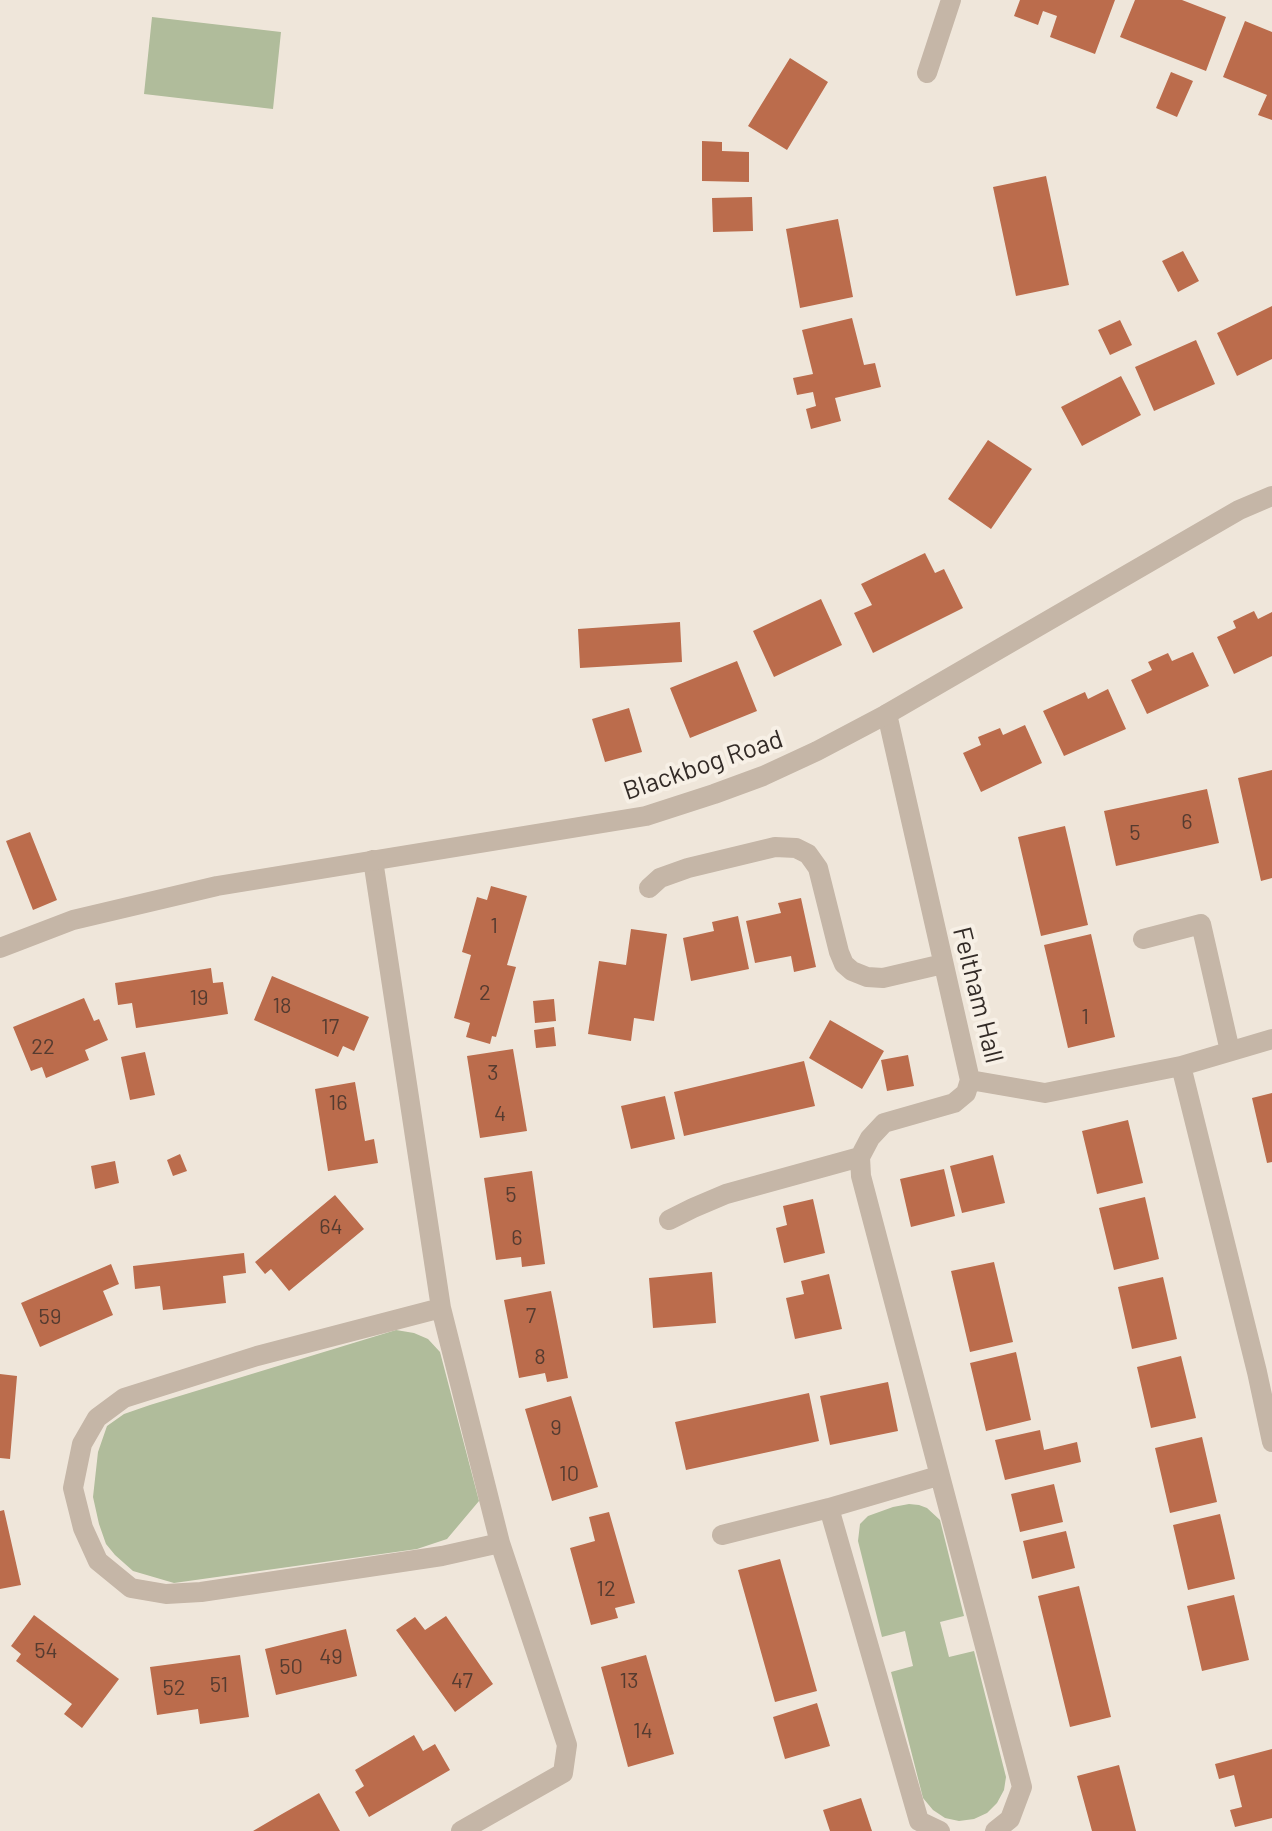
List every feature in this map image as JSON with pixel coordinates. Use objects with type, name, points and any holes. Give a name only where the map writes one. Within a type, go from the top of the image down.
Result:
[{"type":"street","points":[[927,73],[951,0]]},
{"type":"street","name":"Blackbog Road","points":[[0,948],[73,920],[217,886],[646,816],[763,776],[887,714],[1239,510],[1272,496]]},
{"type":"street","name":"Feltham Hall","points":[[887,714],[970,1080],[1045,1093],[1181,1066],[1272,1039]]},
{"type":"street","points":[[649,888],[660,878],[688,868],[775,847],[796,848],[808,854],[818,868],[839,952],[844,964],[852,971],[867,977],[883,978],[943,964]]},
{"type":"street","points":[[373,860],[441,1308],[500,1543],[567,1745],[563,1773],[461,1831]]},
{"type":"street","points":[[1143,939],[1201,924],[1230,1051]]},
{"type":"street","points":[[1181,1066],[1264,1370],[1272,1442]]},
{"type":"street","points":[[970,1080],[966,1093],[954,1103],[884,1123],[870,1138],[860,1157],[861,1176],[938,1476],[1022,1787],[1010,1819],[995,1831]]},
{"type":"street","points":[[669,1220],[726,1194],[860,1157]]},
{"type":"street","points":[[441,1308],[257,1356],[124,1398],[97,1418],[82,1444],[73,1488],[83,1528],[98,1561],[131,1588],[166,1594],[201,1592],[427,1558],[500,1543]]},
{"type":"street","points":[[722,1535],[938,1476]]},
{"type":"street","points":[[829,1508],[919,1821],[940,1831]]},
{"type":"green space","points":[[152,17],[281,32],[273,109],[144,94]]},
{"type":"green space","points":[[396,1330],[428,1339],[440,1352],[479,1501],[447,1539],[417,1549],[174,1583],[133,1571],[106,1544],[93,1497],[98,1452],[107,1426],[124,1414],[150,1405]]},
{"type":"green space","points":[[909,1504],[927,1508],[940,1520],[964,1616],[940,1622],[949,1657],[974,1651],[1006,1777],[997,1803],[987,1813],[974,1819],[959,1821],[945,1818],[923,1798],[891,1672],[913,1666],[905,1631],[882,1637],[858,1541],[860,1524],[868,1516]]},
{"type":"building","points":[[1020,0],[1115,0],[1095,54],[1050,37],[1057,16],[1043,11],[1038,25],[1014,16]]},
{"type":"building","points":[[1135,0],[1182,0],[1226,17],[1206,71],[1120,37]]},
{"type":"building","points":[[1245,21],[1272,32],[1272,120],[1258,115],[1267,95],[1223,77]]},
{"type":"building","points":[[790,58],[828,82],[787,150],[748,126]]},
{"type":"building","points":[[1171,72],[1193,81],[1177,117],[1156,108]]},
{"type":"building","points":[[702,141],[722,142],[722,151],[749,152],[749,182],[702,181]]},
{"type":"building","points":[[1046,176],[1069,285],[1016,296],[993,187]]},
{"type":"building","points":[[752,197],[753,231],[713,232],[712,198]]},
{"type":"building","points":[[838,219],[853,297],[800,308],[786,229]]},
{"type":"building","points":[[1183,251],[1199,281],[1178,292],[1162,261]]},
{"type":"building","points":[[1272,306],[1272,359],[1237,376],[1217,333]]},
{"type":"building","points":[[852,318],[864,365],[875,363],[881,387],[835,398],[841,421],[811,429],[806,409],[816,406],[813,392],[797,395],[793,378],[813,374],[802,330]]},
{"type":"building","points":[[1120,320],[1132,345],[1110,355],[1098,330]]},
{"type":"building","points":[[1196,340],[1215,384],[1154,411],[1135,367]]},
{"type":"building","points":[[1121,376],[1141,415],[1082,446],[1061,407]]},
{"type":"building","points":[[988,440],[1032,469],[991,529],[948,499]]},
{"type":"building","points":[[925,553],[935,573],[944,569],[963,608],[873,653],[854,613],[872,605],[861,584]]},
{"type":"building","points":[[821,599],[842,645],[774,677],[753,631]]},
{"type":"building","points":[[1254,611],[1258,619],[1272,612],[1272,656],[1234,674],[1217,637],[1236,628],[1233,621]]},
{"type":"building","points":[[680,622],[682,662],[580,668],[578,629]]},
{"type":"building","points":[[1193,652],[1209,686],[1147,714],[1131,680],[1152,670],[1148,662],[1168,653],[1172,661]]},
{"type":"building","points":[[737,661],[757,711],[690,738],[670,688]]},
{"type":"building","points":[[1108,689],[1126,729],[1064,756],[1043,711],[1085,692],[1088,699]]},
{"type":"building","points":[[629,708],[642,752],[605,762],[592,719]]},
{"type":"building","points":[[1025,725],[1042,763],[981,792],[963,753],[981,745],[978,737],[1000,728],[1003,735]]},
{"type":"building","points":[[1272,770],[1272,878],[1261,881],[1238,778]]},
{"type":"building","points":[[1207,789],[1219,843],[1116,866],[1104,811]]},
{"type":"building","points":[[1065,826],[1088,925],[1041,936],[1018,837]]},
{"type":"building","points":[[30,832],[57,900],[33,910],[6,841]]},
{"type":"building","points":[[491,886],[527,896],[507,965],[516,967],[496,1037],[492,1036],[490,1044],[466,1037],[470,1023],[454,1018],[471,955],[462,952],[477,897],[487,900]]},
{"type":"building","points":[[801,898],[816,967],[794,972],[791,956],[755,963],[746,921],[781,913],[778,903]]},
{"type":"building","points":[[738,916],[749,969],[691,981],[683,938],[714,931],[712,922]]},
{"type":"building","points":[[631,929],[667,934],[654,1021],[634,1018],[631,1041],[588,1034],[599,961],[626,965]]},
{"type":"building","points":[[1091,934],[1115,1037],[1068,1048],[1044,945]]},
{"type":"building","points":[[211,968],[213,983],[223,982],[228,1014],[136,1028],[132,1003],[118,1005],[115,983]]},
{"type":"building","points":[[272,976],[369,1017],[354,1051],[343,1046],[338,1057],[254,1020]]},
{"type":"building","points":[[84,998],[94,1021],[99,1019],[108,1040],[85,1050],[89,1060],[46,1078],[42,1067],[31,1071],[13,1027]]},
{"type":"building","points":[[554,999],[556,1021],[535,1023],[533,1001]]},
{"type":"building","points":[[830,1020],[884,1051],[862,1089],[809,1058]]},
{"type":"building","points":[[554,1027],[556,1046],[536,1048],[534,1030]]},
{"type":"building","points":[[513,1049],[527,1131],[480,1138],[467,1056]]},
{"type":"building","points":[[145,1052],[155,1095],[130,1100],[121,1057]]},
{"type":"building","points":[[908,1055],[914,1086],[887,1091],[881,1060]]},
{"type":"building","points":[[804,1061],[815,1106],[684,1136],[674,1092]]},
{"type":"building","points":[[355,1082],[365,1141],[374,1139],[378,1163],[328,1171],[315,1089]]},
{"type":"building","points":[[1272,1093],[1272,1162],[1267,1163],[1252,1098]]},
{"type":"building","points":[[665,1096],[675,1139],[631,1149],[621,1106]]},
{"type":"building","points":[[1128,1120],[1143,1183],[1097,1194],[1082,1131]]},
{"type":"building","points":[[180,1154],[187,1171],[173,1176],[167,1160]]},
{"type":"building","points":[[993,1155],[1005,1203],[962,1213],[950,1166]]},
{"type":"building","points":[[115,1161],[119,1183],[95,1189],[91,1166]]},
{"type":"building","points":[[944,1169],[955,1216],[911,1227],[900,1179]]},
{"type":"building","points":[[532,1171],[545,1264],[522,1267],[521,1257],[496,1260],[484,1178]]},
{"type":"building","points":[[335,1195],[364,1229],[289,1291],[271,1269],[265,1274],[255,1262]]},
{"type":"building","points":[[1145,1197],[1159,1259],[1114,1270],[1099,1208]]},
{"type":"building","points":[[813,1199],[825,1253],[784,1263],[776,1228],[787,1225],[783,1206]]},
{"type":"building","points":[[244,1253],[246,1273],[223,1276],[226,1303],[163,1310],[160,1286],[135,1289],[133,1266]]},
{"type":"building","points":[[994,1262],[1013,1342],[970,1352],[951,1271]]},
{"type":"building","points":[[111,1264],[119,1284],[103,1291],[113,1315],[40,1347],[21,1303]]},
{"type":"building","points":[[712,1272],[716,1323],[653,1328],[649,1278]]},
{"type":"building","points":[[829,1274],[842,1329],[795,1339],[786,1298],[804,1294],[801,1281]]},
{"type":"building","points":[[1163,1277],[1177,1339],[1132,1349],[1118,1287]]},
{"type":"building","points":[[551,1291],[568,1378],[547,1382],[545,1373],[519,1378],[504,1300]]},
{"type":"building","points":[[1016,1352],[1031,1420],[986,1431],[970,1363]]},
{"type":"building","points":[[1181,1356],[1196,1418],[1151,1428],[1137,1367]]},
{"type":"building","points":[[0,1374],[17,1376],[10,1459],[0,1458]]},
{"type":"building","points":[[888,1382],[898,1431],[830,1445],[820,1396]]},
{"type":"building","points":[[809,1393],[819,1441],[686,1470],[675,1422]]},
{"type":"building","points":[[571,1396],[598,1487],[552,1501],[525,1409]]},
{"type":"building","points":[[1040,1430],[1044,1450],[1077,1442],[1081,1462],[1005,1480],[995,1440]]},
{"type":"building","points":[[1202,1437],[1217,1502],[1170,1513],[1155,1448]]},
{"type":"building","points":[[1054,1484],[1063,1522],[1020,1532],[1011,1494]]},
{"type":"building","points":[[4,1510],[21,1585],[0,1589],[0,1511]]},
{"type":"building","points":[[609,1512],[635,1603],[615,1608],[618,1618],[591,1625],[570,1548],[595,1541],[589,1517]]},
{"type":"building","points":[[1220,1514],[1235,1579],[1188,1590],[1173,1525]]},
{"type":"building","points":[[1066,1531],[1075,1568],[1032,1579],[1023,1541]]},
{"type":"building","points":[[780,1559],[817,1691],[775,1702],[738,1570]]},
{"type":"building","points":[[1079,1586],[1111,1717],[1070,1727],[1038,1596]]},
{"type":"building","points":[[1234,1595],[1249,1660],[1202,1671],[1187,1606]]},
{"type":"building","points":[[34,1615],[119,1679],[82,1728],[64,1714],[72,1704],[16,1661],[21,1654],[11,1646]]},
{"type":"building","points":[[446,1616],[493,1684],[455,1712],[396,1630],[415,1617],[425,1630]]},
{"type":"building","points":[[346,1629],[357,1676],[276,1695],[265,1649]]},
{"type":"building","points":[[240,1655],[249,1717],[200,1724],[198,1709],[157,1715],[150,1667]]},
{"type":"building","points":[[646,1655],[674,1754],[628,1767],[601,1667]]},
{"type":"building","points":[[817,1703],[830,1746],[785,1759],[773,1717]]},
{"type":"building","points":[[414,1735],[423,1751],[435,1744],[450,1770],[369,1817],[355,1792],[364,1786],[355,1770]]},
{"type":"building","points":[[1272,1749],[1272,1818],[1235,1827],[1230,1810],[1242,1807],[1234,1775],[1219,1779],[1215,1764]]},
{"type":"building","points":[[1119,1765],[1136,1831],[1092,1831],[1077,1776]]},
{"type":"building","points":[[319,1793],[340,1831],[253,1831],[282,1814]]},
{"type":"building","points":[[861,1798],[872,1831],[830,1831],[823,1810]]}]
